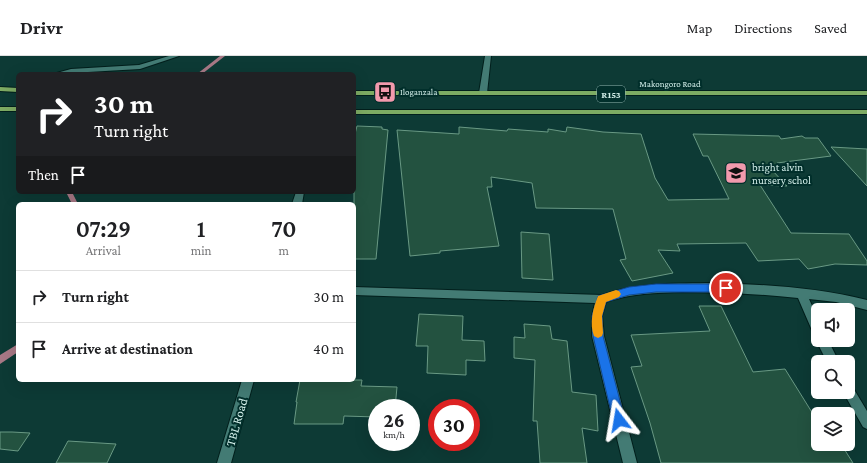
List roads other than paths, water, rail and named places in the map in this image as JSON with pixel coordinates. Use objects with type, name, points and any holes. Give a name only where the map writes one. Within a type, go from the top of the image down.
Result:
[{"type":"main road","points":[[0,89],[16,89]]},
{"type":"main road","name":"Makongoro Road","points":[[356,93],[867,93]]},
{"type":"main road","points":[[0,109],[16,109]]},
{"type":"main road","name":"R153","points":[[356,112],[867,112]]},
{"type":"street","points":[[66,72],[104,71],[140,67],[176,56]]},
{"type":"street","points":[[483,93],[488,56]]},
{"type":"street","points":[[356,291],[602,299],[629,291],[663,288],[713,287],[801,293],[847,299],[867,305]]},
{"type":"street","points":[[801,293],[811,316]]},
{"type":"street","points":[[602,299],[597,316],[598,336],[630,463]]},
{"type":"street","name":"TBL Road","points":[[224,463],[247,382]]},
{"type":"street","points":[[853,399],[867,423]]},
{"type":"waterway","points":[[202,72],[223,56]]},
{"type":"waterway","points":[[70,194],[74,202]]},
{"type":"waterway","points":[[0,360],[16,349]]},
{"type":"place","name":"Iloganzala","points":[[385,92]]},
{"type":"place","name":"bright alvin nursery schol","points":[[736,173]]}]
